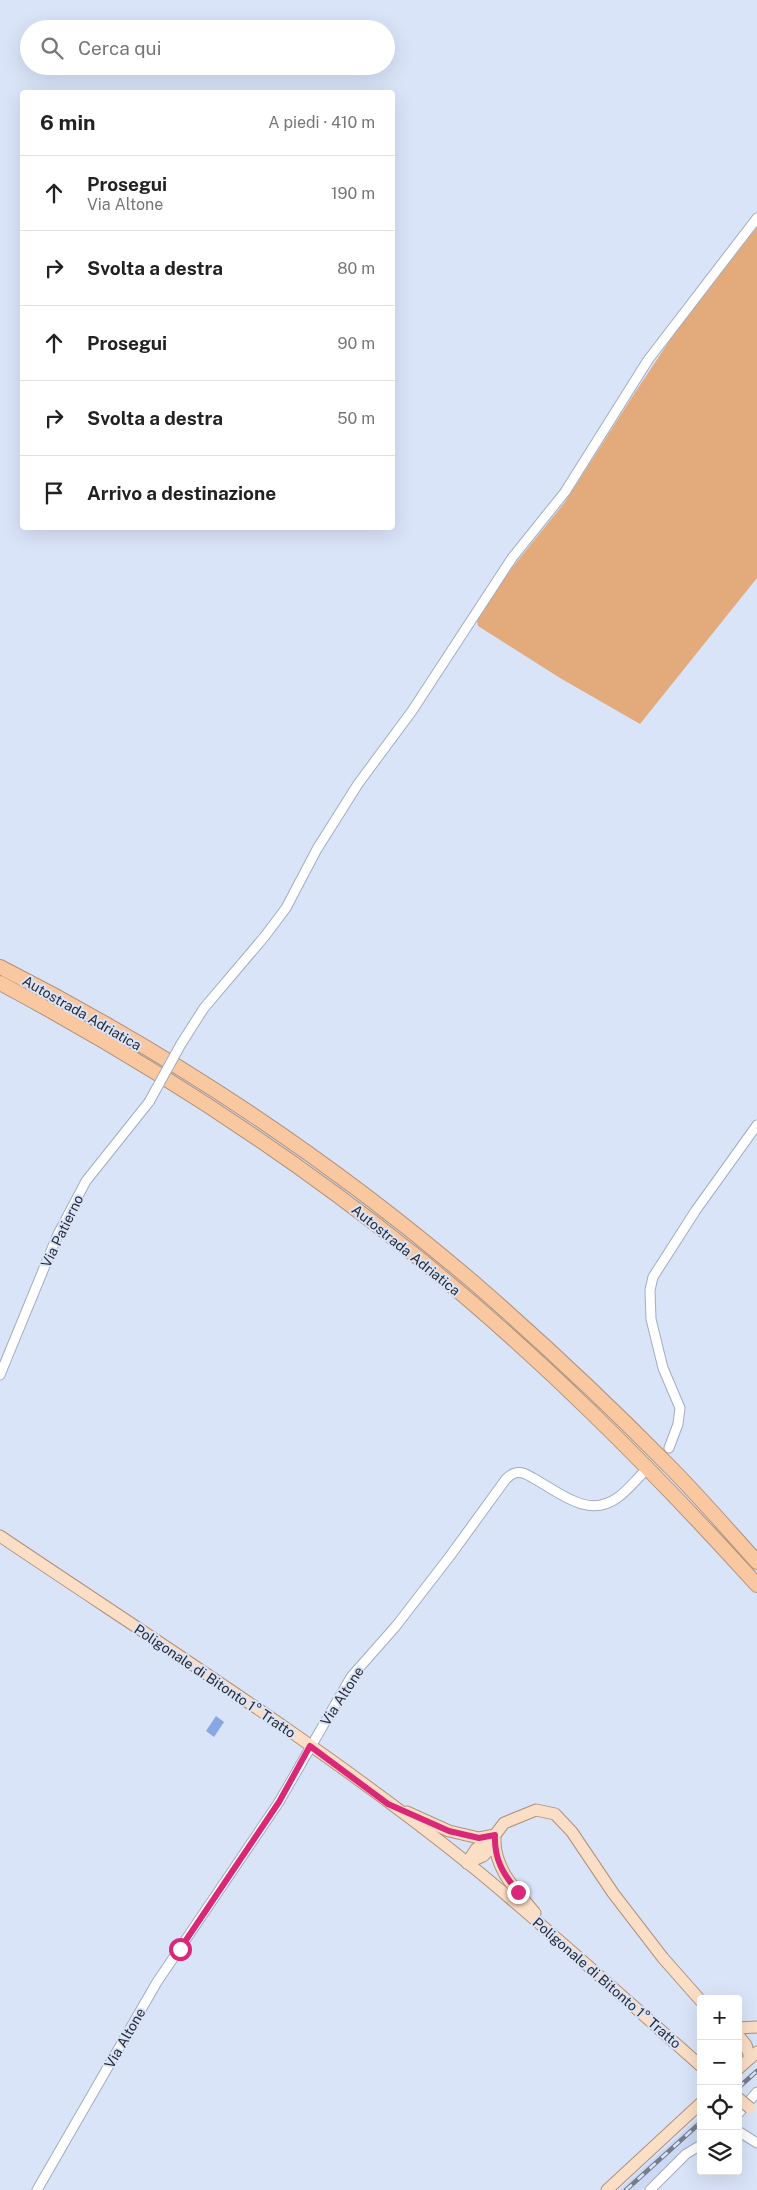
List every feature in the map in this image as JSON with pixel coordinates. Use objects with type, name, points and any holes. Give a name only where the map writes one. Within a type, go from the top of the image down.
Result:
[{"type":"highway","name":"Autostrada Adriatica","points":[[0,967],[116,1031],[194,1078],[326,1167],[424,1242],[480,1288],[602,1400],[670,1467],[757,1562]]},
{"type":"highway","name":"Autostrada Adriatica","points":[[0,983],[115,1048],[264,1142],[417,1256],[569,1390],[637,1457],[757,1585]]},
{"type":"main road","name":"Poligonale di Bitonto 1° Tratto","points":[[0,1536],[217,1681],[310,1746],[468,1864],[697,2062]]},
{"type":"main road","points":[[388,1804],[449,1831],[479,1838],[495,1835]]},
{"type":"main road","points":[[468,1864],[476,1849],[495,1835],[504,1823],[536,1810],[555,1814],[572,1832],[614,1893],[663,1958],[697,1996]]},
{"type":"main road","points":[[495,1835],[495,1852],[506,1878],[553,1936]]},
{"type":"main road","points":[[742,2028],[757,2026]]},
{"type":"main road","points":[[742,2040],[754,2055],[742,2066]]},
{"type":"main road","points":[[742,2101],[753,2111]]},
{"type":"main road","points":[[607,2190],[697,2107]]},
{"type":"street","name":"Via Patierno","points":[[0,1375],[58,1234],[86,1181],[149,1102],[181,1044],[204,1008],[266,936],[286,908],[318,849],[358,784],[412,711],[512,558],[565,492],[648,360],[757,218]]},
{"type":"street","points":[[669,1448],[678,1424],[680,1408],[663,1368],[651,1319],[650,1290],[653,1277],[696,1210],[757,1125]]},
{"type":"street","name":"Via Altone","points":[[37,2190],[157,1982],[279,1802],[351,1677],[420,1595],[506,1479],[515,1473],[526,1474],[584,1506],[595,1506],[618,1498],[642,1474]]},
{"type":"street","points":[[742,2109],[757,2092]]},
{"type":"street","points":[[742,2134],[757,2144]]},
{"type":"street","points":[[650,2190],[686,2154],[697,2147]]},
{"type":"shaded area","points":[[757,227],[757,578],[640,724],[560,678],[478,626],[476,617],[507,574],[565,502],[678,328]]},
{"type":"shaded area","points":[[697,2119],[697,2141],[641,2190],[619,2190]]},
{"type":"water","points":[[216,1716],[224,1722],[214,1737],[206,1731]]},
{"type":"railway","points":[[741,2085],[757,2071]]},
{"type":"railway","points":[[626,2190],[697,2126]]},
{"type":"route","points":[[180,1949],[279,1802],[310,1746],[388,1804],[449,1831],[479,1838],[495,1835],[495,1852],[506,1878],[518,1892]]}]
